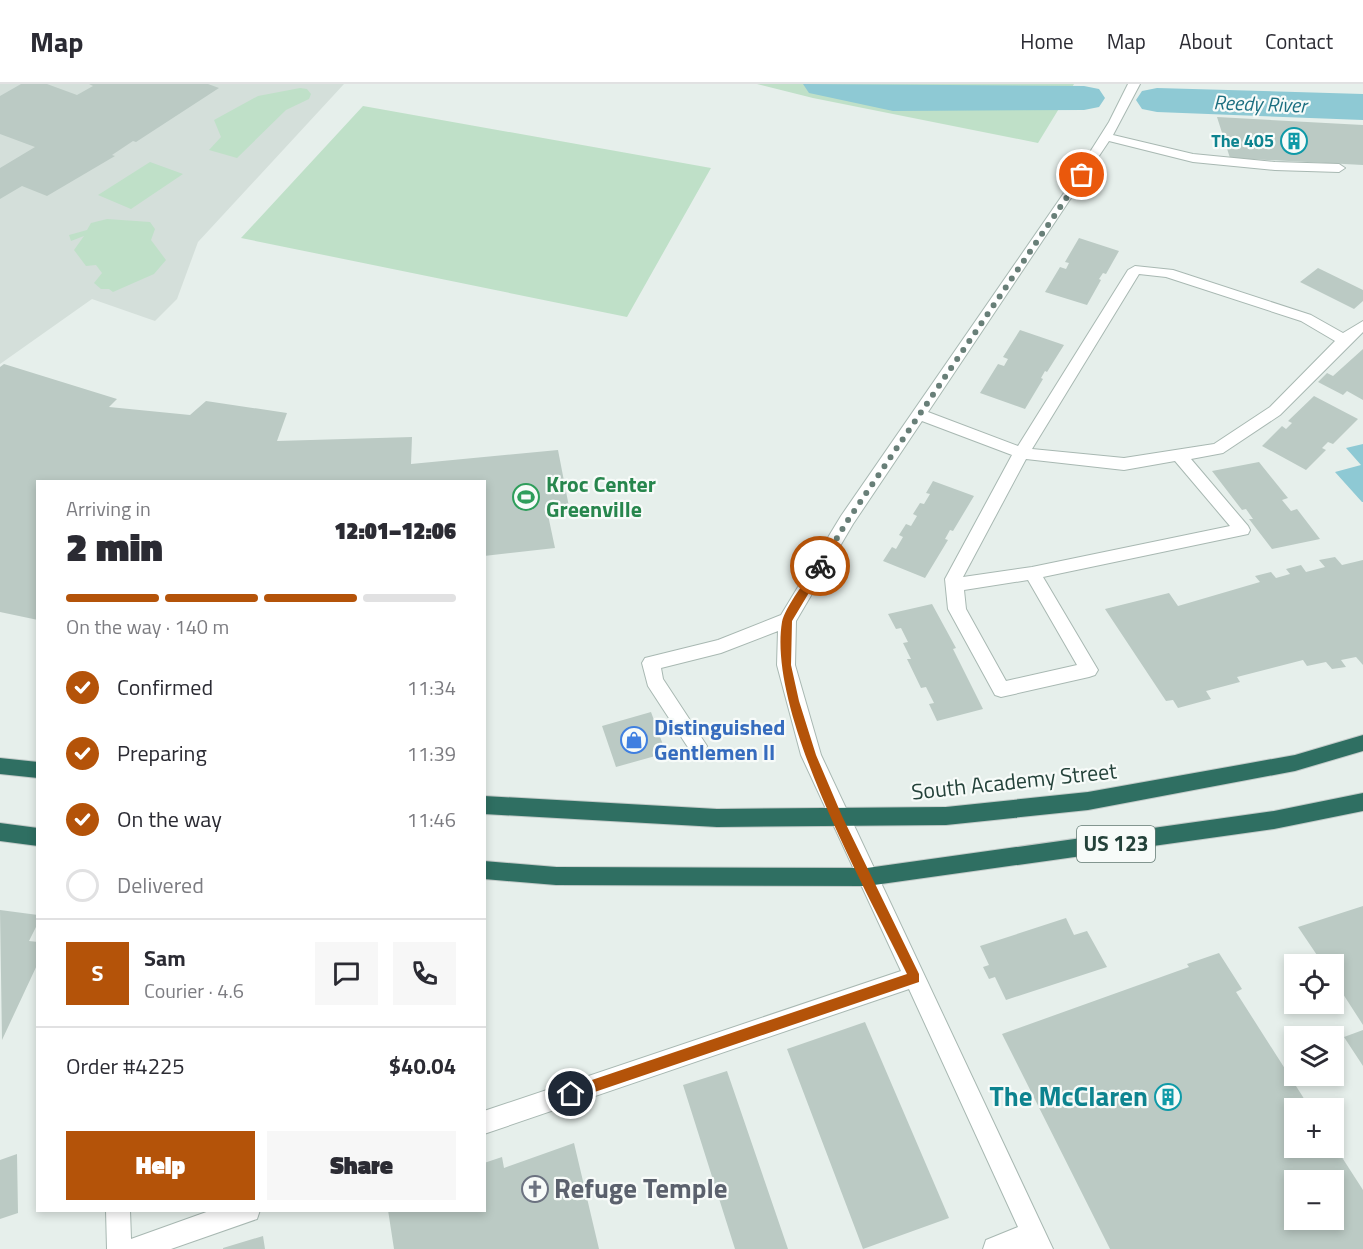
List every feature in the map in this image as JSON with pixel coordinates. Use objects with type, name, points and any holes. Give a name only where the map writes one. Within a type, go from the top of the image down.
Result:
[{"type":"highway","name":"South Academy Street","points":[[486,805],[717,818],[946,816],[1088,801],[1295,763],[1363,743]]},
{"type":"highway","points":[[0,766],[36,770]]},
{"type":"highway","name":"US 123","points":[[486,870],[556,876],[867,877],[1274,820],[1363,802]]},
{"type":"highway","points":[[0,832],[36,837]]},
{"type":"street","points":[[995,1249],[1038,1241],[811,755],[794,701],[786,665],[787,620],[848,520],[921,415],[1106,137],[1134,84]]},
{"type":"street","points":[[1106,137],[1193,158],[1275,166],[1339,168]]},
{"type":"street","points":[[1032,573],[1089,670],[1001,690],[957,609],[954,579],[1021,453],[1037,431],[1135,270],[1168,273],[1306,318],[1344,340]]},
{"type":"street","points":[[921,415],[1021,453],[1124,464],[1218,449],[1275,411],[1344,340],[1363,325]]},
{"type":"street","points":[[955,585],[1032,573],[1242,530],[1179,455]]},
{"type":"street","points":[[698,746],[654,681],[651,663],[721,646],[787,620]]},
{"type":"street","points":[[486,1122],[915,978]]},
{"type":"street","points":[[118,1212],[119,1249]]},
{"type":"street","points":[[136,1249],[242,1212]]},
{"type":"shaded area","points":[[0,84],[344,84],[198,242],[177,299],[155,321],[92,299],[0,364]]},
{"type":"green space","points":[[757,84],[1074,84],[1038,143],[813,98]]},
{"type":"green space","points":[[300,88],[307,89],[311,94],[309,99],[286,110],[237,158],[209,150],[221,137],[214,120],[258,96]]},
{"type":"green space","points":[[363,106],[711,168],[627,317],[241,238]]},
{"type":"green space","points":[[150,162],[183,174],[131,209],[98,195]]},
{"type":"green space","points":[[107,219],[150,222],[155,229],[151,240],[166,260],[154,274],[113,292],[109,289],[101,289],[94,283],[102,273],[96,265],[86,266],[74,250],[84,236],[71,241],[69,235],[87,230],[91,223]]},
{"type":"water","points":[[1363,444],[1362,502],[1335,472],[1361,465],[1346,448]]},
{"type":"building","points":[[21,84],[47,84],[77,95],[93,86],[89,84],[208,84],[219,88],[112,155],[115,156],[47,196],[22,186],[0,199],[0,168],[35,147],[0,134],[0,96]]},
{"type":"building","name":"The 405","points":[[1217,117],[1363,125],[1363,165],[1230,158]]},
{"type":"building","points":[[1079,238],[1119,251],[1106,274],[1103,273],[1099,279],[1101,280],[1087,305],[1045,292],[1060,267],[1066,269],[1069,263],[1065,262]]},
{"type":"building","points":[[1318,268],[1363,290],[1363,301],[1354,309],[1300,282]]},
{"type":"building","points":[[1020,330],[1064,345],[1047,372],[1045,371],[1041,378],[1043,379],[1025,409],[980,393],[998,364],[1004,366],[1008,359],[1003,357]]},
{"type":"building","points":[[1363,349],[1363,400],[1347,391],[1343,395],[1318,382],[1327,373],[1333,376]]},
{"type":"building","name":"Kroc Center Greenville","points":[[4,364],[117,399],[109,407],[190,415],[206,401],[287,413],[277,441],[412,437],[411,464],[558,450],[570,512],[548,515],[555,548],[486,556],[486,480],[36,480],[36,620],[0,612],[0,367]]},
{"type":"building","points":[[1314,396],[1358,419],[1333,444],[1328,442],[1322,448],[1326,450],[1306,470],[1262,446],[1282,426],[1286,429],[1292,423],[1288,421]]},
{"type":"building","points":[[1259,462],[1288,498],[1282,500],[1291,511],[1297,509],[1320,539],[1272,549],[1249,519],[1253,519],[1246,509],[1242,510],[1212,471]]},
{"type":"building","points":[[933,481],[974,496],[953,531],[950,530],[945,539],[948,540],[925,578],[883,561],[892,547],[896,549],[903,537],[899,535],[906,524],[911,526],[917,516],[913,514],[920,503],[924,504],[930,494],[926,493]]},
{"type":"building","points":[[1335,557],[1342,565],[1363,560],[1363,665],[1356,657],[1341,660],[1346,667],[1332,669],[1326,662],[1307,666],[1303,660],[1237,677],[1240,682],[1206,691],[1211,699],[1178,708],[1173,700],[1166,701],[1105,609],[1169,593],[1178,606],[1260,582],[1255,576],[1271,572],[1276,578],[1290,574],[1286,569],[1301,565],[1306,572],[1325,567],[1319,560]]},
{"type":"building","points":[[932,604],[956,648],[953,649],[983,709],[937,721],[929,704],[934,703],[926,687],[921,688],[907,659],[911,659],[903,643],[908,642],[901,628],[896,629],[888,614]]},
{"type":"building","name":"Distinguished Gentlemen II","points":[[651,712],[666,753],[616,767],[602,726]]},
{"type":"building","points":[[1363,906],[1363,1025],[1344,996],[1344,954],[1316,954],[1298,927]]},
{"type":"building","points":[[0,910],[36,915],[36,927],[29,941],[36,942],[36,967],[2,1040]]},
{"type":"building","points":[[1066,918],[1074,935],[1087,931],[1107,967],[1006,1000],[995,977],[989,979],[983,967],[989,965],[980,946]]},
{"type":"building","name":"The McClaren","points":[[1219,953],[1242,989],[1236,992],[1284,1067],[1284,1086],[1296,1086],[1304,1098],[1284,1098],[1284,1158],[1342,1158],[1363,1190],[1363,1249],[1110,1249],[1002,1034],[1189,967],[1187,964]]},
{"type":"building","points":[[865,1022],[949,1218],[863,1249],[787,1049]]},
{"type":"building","points":[[1363,1030],[1363,1066],[1344,1037]]},
{"type":"building","points":[[727,1071],[788,1249],[735,1249],[683,1085]]},
{"type":"building","name":"Refuge Temple","points":[[574,1143],[599,1249],[394,1249],[388,1212],[486,1212],[486,1162],[502,1157],[504,1168]]},
{"type":"building","points":[[17,1154],[18,1213],[0,1219],[0,1160]]},
{"type":"building","points":[[263,1236],[265,1249],[223,1249],[223,1248]]},
{"type":"waterway","name":"Reedy River","points":[[823,84],[893,99],[1084,98]]},
{"type":"waterway","name":"Reedy River","points":[[1157,100],[1363,107]]},
{"type":"way so far","points":[[820,566],[848,520],[1082,175]]},
{"type":"place","name":"The 405","points":[[1294,141]]},
{"type":"place","name":"Kroc Center Greenville","points":[[526,497]]},
{"type":"place","name":"Distinguished Gentlemen II","points":[[634,740]]},
{"type":"place","name":"The McClaren","points":[[1168,1097]]},
{"type":"place","name":"Refuge Temple","points":[[535,1189]]},
{"type":"route","points":[[571,1094],[915,978],[838,817],[811,755],[794,701],[786,665],[787,620],[820,566]]}]
